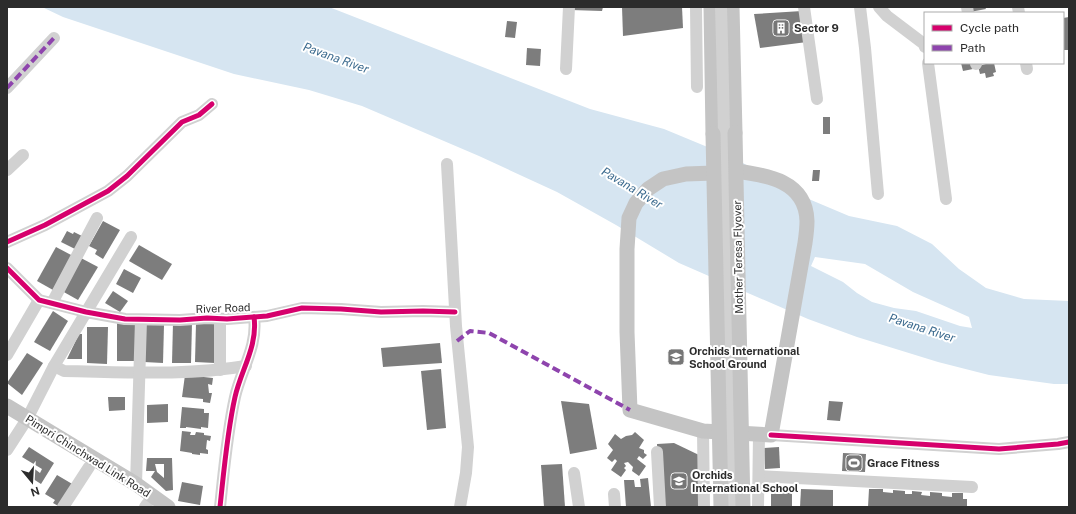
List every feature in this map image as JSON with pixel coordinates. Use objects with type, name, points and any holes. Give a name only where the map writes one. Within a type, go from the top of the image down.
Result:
[{"type":"main road","name":"Mother Teresa Flyover","points":[[710,7],[721,507]]},
{"type":"main road","name":"Mother Teresa Flyover","points":[[732,7],[743,507]]},
{"type":"main road","points":[[714,173],[686,174],[663,179],[648,189],[636,203],[629,218],[627,249],[627,332],[630,410],[703,431],[765,435],[781,377],[805,243],[807,221],[805,207],[797,193],[787,184],[760,174],[736,171]]},
{"type":"main road","name":"Pimpri Chinchwad Link Road","points":[[7,406],[25,423],[89,468],[129,484],[148,506]]},
{"type":"main road","name":"Pimpri Chinchwad Link Road","points":[[7,418],[25,423],[168,507]]},
{"type":"street","points":[[566,69],[569,7]]},
{"type":"street","points":[[696,7],[697,87]]},
{"type":"street","points":[[721,7],[727,213],[727,306],[734,507]]},
{"type":"street","points":[[804,7],[817,98]]},
{"type":"street","points":[[860,7],[878,194]]},
{"type":"street","points":[[879,7],[887,16],[924,44]]},
{"type":"street","points":[[7,88],[54,38]]},
{"type":"street","points":[[928,64],[946,200]]},
{"type":"street","points":[[7,242],[45,225],[108,191],[127,176],[182,122],[199,115],[212,104]]},
{"type":"street","points":[[7,170],[23,155]]},
{"type":"street","points":[[447,164],[455,312],[468,447],[466,473],[460,507]]},
{"type":"street","points":[[52,303],[97,218]]},
{"type":"street","points":[[7,450],[25,423],[54,366],[131,237]]},
{"type":"street","points":[[7,268],[39,300],[7,355]]},
{"type":"street","name":"River Road","points":[[39,300],[86,312],[125,319],[141,320],[254,317],[267,316],[302,308],[381,312],[455,312]]},
{"type":"street","points":[[220,507],[230,423],[236,395],[253,343],[255,323],[254,317]]},
{"type":"street","points":[[220,319],[220,370]]},
{"type":"street","points":[[129,484],[141,320]]},
{"type":"street","points":[[54,366],[64,371],[138,372],[220,370],[246,366]]},
{"type":"street","points":[[703,431],[704,507]]},
{"type":"street","points":[[758,507],[763,476],[765,435],[998,449],[1069,442]]},
{"type":"street","points":[[657,452],[660,507]]},
{"type":"street","points":[[63,507],[89,468]]},
{"type":"street","points":[[574,473],[579,507]]},
{"type":"street","points":[[763,476],[972,487]]},
{"type":"street","points":[[763,476],[766,507]]},
{"type":"street","points":[[614,494],[615,507]]},
{"type":"water","name":"Pavana River","points":[[42,7],[329,7],[590,109],[664,129],[734,158],[804,197],[849,216],[897,226],[932,244],[959,269],[986,288],[1024,299],[1069,301],[1069,384],[1054,384],[989,375],[938,362],[857,337],[808,319],[679,263],[557,192],[479,156],[362,106],[309,90],[234,74],[63,17]],"holes":[[[815,257],[865,264],[913,292],[969,317],[972,328],[960,326],[916,311],[894,308],[872,302],[843,282],[811,266]]]},
{"type":"building","points":[[571,7],[603,7],[602,11],[571,10]]},
{"type":"building","points":[[622,7],[682,7],[683,28],[623,36]]},
{"type":"building","points":[[969,7],[985,7],[986,9],[970,12]]},
{"type":"building","name":"Sector 9","points":[[802,11],[807,42],[760,48],[754,14]]},
{"type":"building","points":[[1069,17],[1069,50],[1064,50],[1064,18]]},
{"type":"building","points":[[507,21],[517,22],[515,38],[505,37]]},
{"type":"building","points":[[527,48],[541,49],[540,66],[526,65]]},
{"type":"building","points":[[961,64],[972,64],[973,69],[963,71]]},
{"type":"building","points":[[994,64],[996,72],[993,73],[994,76],[986,78],[985,73],[980,74],[978,66]]},
{"type":"building","points":[[823,117],[830,117],[830,134],[823,134]]},
{"type":"building","points":[[813,170],[820,170],[819,181],[812,181]]},
{"type":"building","points":[[103,221],[120,230],[103,259],[95,254],[97,250],[89,246]]},
{"type":"building","points":[[67,231],[73,234],[74,232],[84,237],[77,250],[61,242]]},
{"type":"building","points":[[139,245],[172,264],[162,280],[129,261]]},
{"type":"building","points":[[56,247],[73,256],[53,290],[37,281]]},
{"type":"building","points":[[81,258],[98,267],[78,300],[62,291]]},
{"type":"building","points":[[124,269],[141,278],[133,293],[116,284]]},
{"type":"building","points":[[113,291],[128,301],[120,312],[105,303]]},
{"type":"building","points":[[53,311],[68,321],[50,351],[34,342]]},
{"type":"building","points":[[117,323],[136,323],[136,361],[117,361]]},
{"type":"building","points":[[173,323],[192,323],[191,363],[172,363]]},
{"type":"building","points":[[196,323],[216,323],[215,363],[195,362]]},
{"type":"building","points":[[145,324],[164,325],[163,363],[144,362]]},
{"type":"building","points":[[87,327],[108,327],[107,364],[87,363]]},
{"type":"building","points":[[79,334],[82,334],[82,359],[67,359]]},
{"type":"building","points":[[440,343],[442,363],[383,367],[381,348]]},
{"type":"building","points":[[27,353],[43,363],[22,395],[7,383]]},
{"type":"building","points":[[441,369],[446,428],[427,430],[421,371]]},
{"type":"building","points":[[185,375],[213,378],[212,385],[208,384],[209,393],[212,393],[210,403],[203,402],[203,399],[182,397]]},
{"type":"building","points":[[108,397],[125,397],[125,410],[109,411]]},
{"type":"building","points":[[561,401],[589,404],[597,449],[570,454]]},
{"type":"building","points":[[829,401],[843,402],[840,421],[827,420]]},
{"type":"building","points":[[168,404],[168,422],[147,423],[147,405]]},
{"type":"building","points":[[182,407],[204,409],[204,413],[209,413],[208,428],[180,428]]},
{"type":"building","points":[[182,431],[191,432],[190,435],[195,435],[196,432],[211,436],[210,441],[207,440],[206,449],[208,450],[208,454],[200,453],[200,455],[180,451]]},
{"type":"building","points":[[635,432],[644,440],[639,448],[644,450],[644,453],[647,455],[643,459],[639,456],[637,459],[646,466],[639,476],[632,471],[633,467],[628,462],[624,463],[626,466],[624,468],[626,470],[621,477],[611,470],[617,461],[615,459],[612,462],[607,458],[613,450],[608,444],[615,434],[621,439],[632,435]]},
{"type":"building","name":"Orchids International School","points":[[674,443],[699,455],[699,507],[661,507],[657,444]]},
{"type":"building","points":[[29,447],[54,463],[41,484],[27,475],[32,467],[40,473],[42,469],[22,457]]},
{"type":"building","points":[[779,447],[780,468],[765,469],[764,448]]},
{"type":"building","name":"Grace Fitness","points":[[843,453],[866,454],[865,472],[842,471]]},
{"type":"building","points":[[147,458],[172,458],[173,490],[166,491],[151,477],[155,471],[146,471]],"holes":[[[155,464],[164,464],[164,478],[157,472]]]},
{"type":"building","points":[[562,464],[565,507],[544,507],[541,465]]},
{"type":"building","points":[[57,475],[74,485],[60,507],[53,503],[55,500],[45,494]]},
{"type":"building","points":[[648,478],[651,507],[626,507],[624,480],[634,480],[635,487],[641,487],[640,479]]},
{"type":"building","points":[[182,482],[203,486],[200,505],[178,501]]},
{"type":"building","points":[[801,489],[833,490],[833,507],[800,507]]},
{"type":"building","points":[[869,489],[883,489],[883,492],[893,493],[893,490],[905,491],[905,494],[912,494],[912,491],[922,492],[921,495],[930,496],[930,492],[942,493],[942,496],[952,497],[952,493],[963,493],[963,499],[967,499],[967,507],[868,507]]},
{"type":"building","points":[[771,490],[792,490],[792,507],[771,507]]},
{"type":"marked path","points":[[7,88],[54,38]]},
{"type":"marked path","points":[[457,341],[470,331],[489,333],[630,410]]},
{"type":"cycle path","points":[[7,242],[45,225],[108,191],[127,176],[182,122],[199,115],[212,104]]},
{"type":"cycle path","points":[[7,268],[39,300],[86,312],[125,319],[227,319],[267,316],[302,308],[381,312],[455,312]]},
{"type":"cycle path","points":[[220,507],[232,411],[254,338],[254,317]]},
{"type":"cycle path","points":[[771,435],[999,449],[1069,442]]},
{"type":"place","name":"Sector 9","points":[[781,28]]},
{"type":"place","name":"Orchids International School Ground","points":[[676,357]]},
{"type":"place","name":"Grace Fitness","points":[[854,463]]},
{"type":"place","name":"Orchids International School","points":[[679,481]]}]
